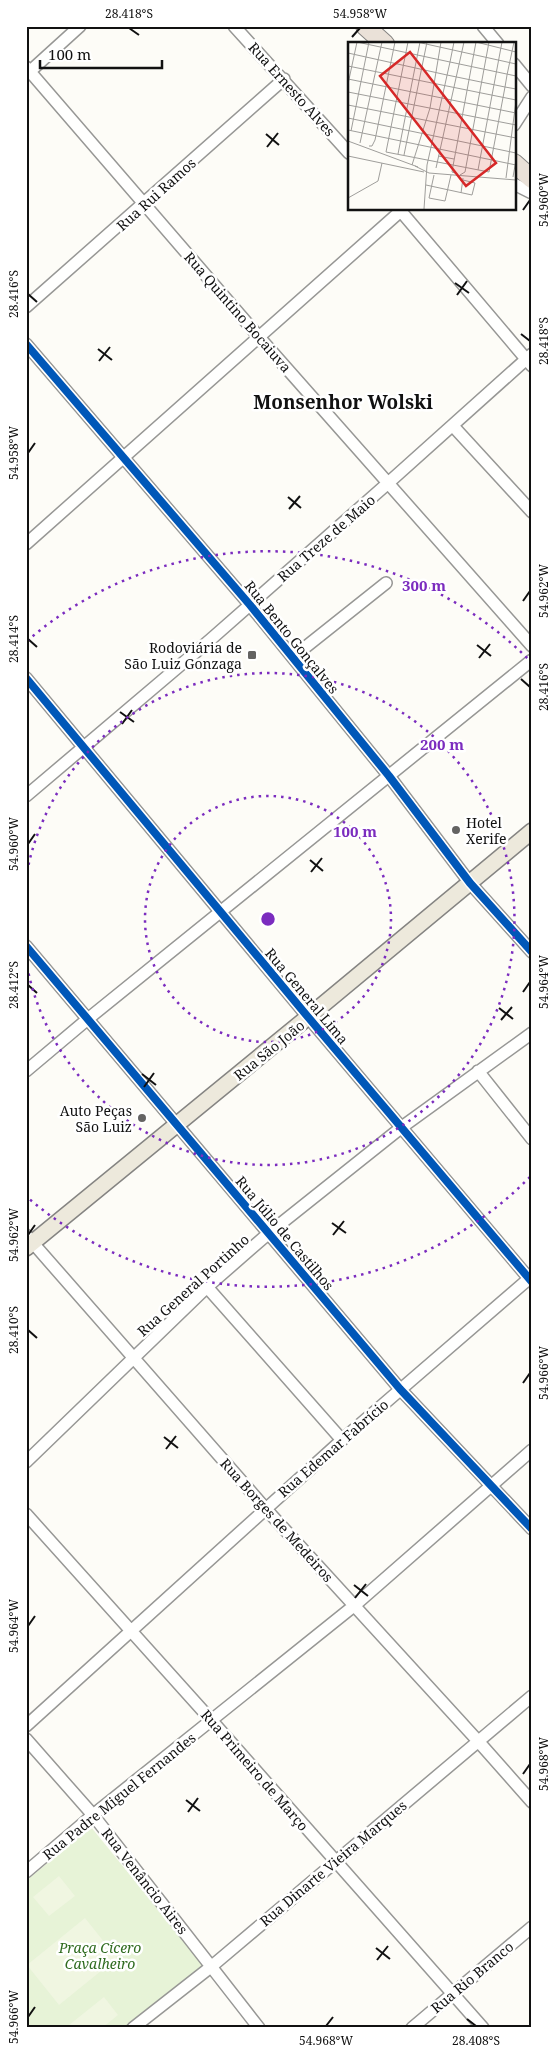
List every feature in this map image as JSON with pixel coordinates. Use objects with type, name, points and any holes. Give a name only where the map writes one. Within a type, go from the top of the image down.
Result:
[{"type":"highway","points":[[366,26],[383,42]]},
{"type":"highway","points":[[516,165],[532,179]]},
{"type":"main road","name":"Rua São João","points":[[28,1242],[177,1126],[532,831]]},
{"type":"street","points":[[28,71],[80,26]]},
{"type":"street","name":"Rua Ernesto Alves","points":[[234,26],[348,152]]},
{"type":"street","points":[[483,26],[496,42]]},
{"type":"street","points":[[516,66],[532,86]]},
{"type":"street","name":"Rua Quintino Bocaiuva","points":[[28,71],[259,337],[532,646]]},
{"type":"street","name":"Rua Rui Ramos","points":[[26,308],[284,79]]},
{"type":"street","points":[[516,121],[532,97]]},
{"type":"street","points":[[516,185],[532,192]]},
{"type":"street","points":[[26,544],[400,210]]},
{"type":"street","points":[[402,210],[530,360]]},
{"type":"street","name":"Rua Bento Gonçalves","points":[[26,344],[250,605],[389,776],[470,883],[530,948]]},
{"type":"street","name":"Rua Treze de Maio","points":[[26,796],[250,605],[530,360]]},
{"type":"street","points":[[453,426],[532,512]]},
{"type":"street","points":[[292,658],[386,583]]},
{"type":"street","points":[[26,1071],[532,660]]},
{"type":"street","name":"Rua General Lima","points":[[26,678],[308,1018],[530,1279]]},
{"type":"street","name":"Rua Júlio de Castilhos","points":[[26,946],[89,1018],[177,1126],[400,1389],[532,1529]]},
{"type":"street","name":"Rua General Portinho","points":[[26,1462],[132,1357],[207,1287],[269,1233],[402,1127],[532,1033]]},
{"type":"street","points":[[478,1071],[532,1139]]},
{"type":"street","name":"Rua Borges de Medeiros","points":[[28,1242],[265,1508],[532,1802]]},
{"type":"street","name":"Rua Edemar Fabrício","points":[[26,1726],[265,1508],[400,1389],[530,1279]]},
{"type":"street","points":[[207,1287],[342,1440]]},
{"type":"street","name":"Rua Padre Miguel Fernandes","points":[[26,1872],[93,1815],[355,1605],[532,1450]]},
{"type":"street","name":"Rua Primeiro de Março","points":[[26,1514],[483,2028]]},
{"type":"street","name":"Rua Dinarte Vieira Marques","points":[[133,2028],[212,1966],[532,1696]]},
{"type":"street","name":"Rua Venâncio Aires","points":[[26,1739],[93,1815],[259,2028]]},
{"type":"street","name":"Rua Rio Branco","points":[[412,2028],[532,1927]]},
{"type":"green space","name":"Praça Cícero Cavalheiro","points":[[91,1827],[204,1966],[126,2028],[26,2028],[26,1881]]},
{"type":"green space","points":[[59,1876],[75,1896],[49,1916],[33,1897]]},
{"type":"green space","points":[[85,1918],[117,1958],[59,2005],[27,1965]]},
{"type":"green space","points":[[104,1997],[118,2015],[102,2028],[71,2028],[69,2025]]},
{"type":"cycle path","points":[[26,344],[250,605],[389,776],[470,883],[532,952]]},
{"type":"cycle path","points":[[26,678],[308,1017],[532,1282]]},
{"type":"cycle path","points":[[26,946],[400,1389],[532,1529]]},
{"type":"place","name":"Rodoviária de São Luiz Gonzaga","points":[[252,655]]},
{"type":"place","name":"Hotel Xerife","points":[[456,830]]},
{"type":"place","name":"Auto Peças São Luiz","points":[[142,1118]]},
{"type":"district","name":"Monsenhor Wolski","points":[[343,402]]}]
